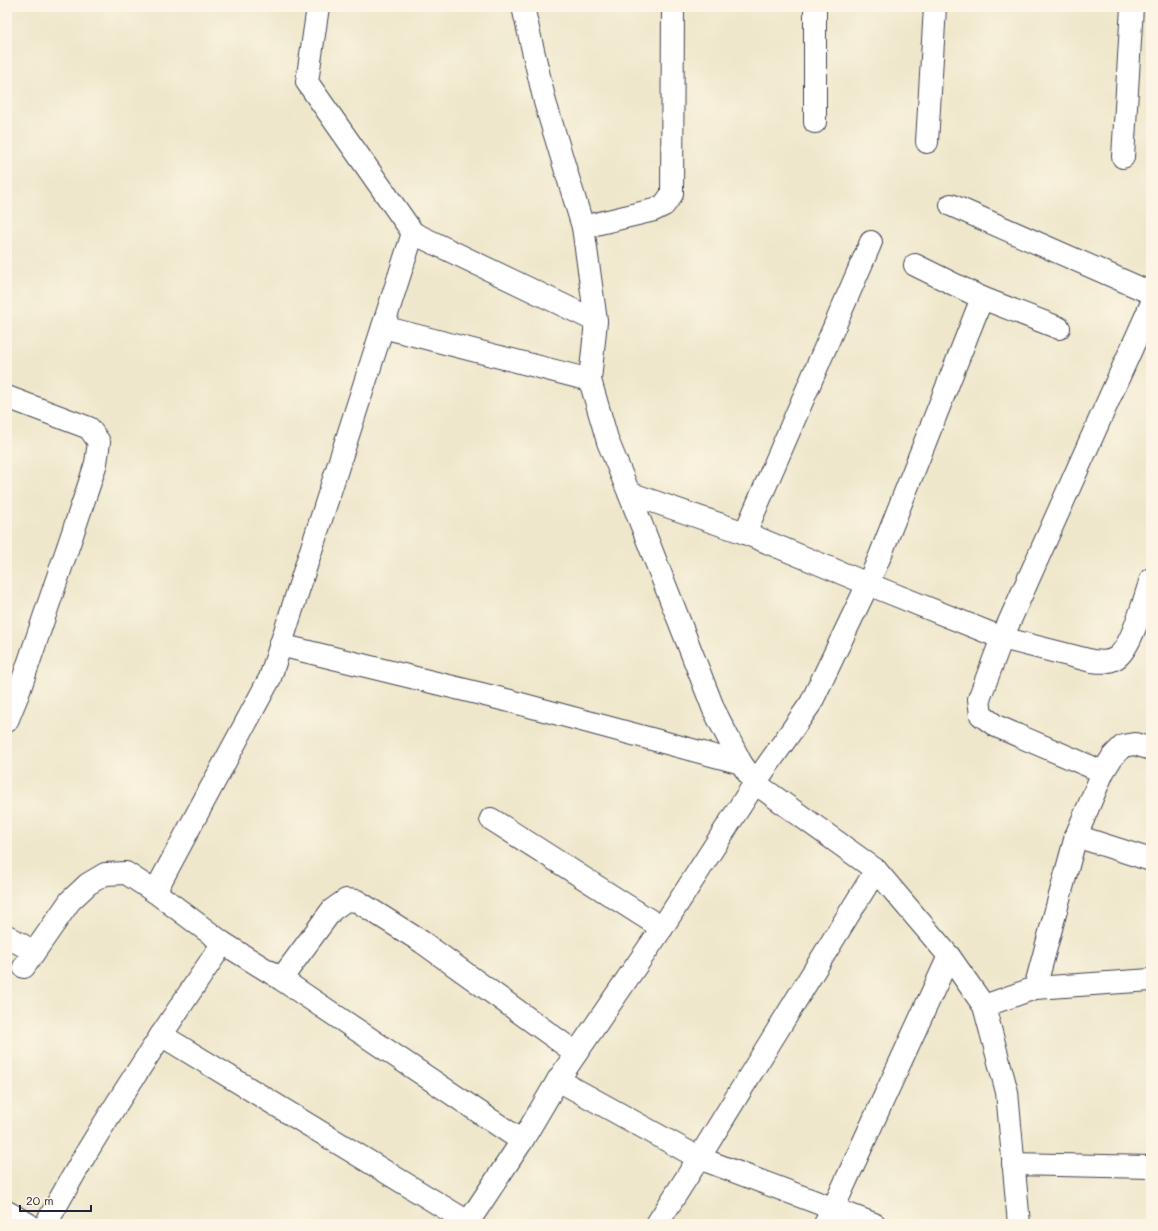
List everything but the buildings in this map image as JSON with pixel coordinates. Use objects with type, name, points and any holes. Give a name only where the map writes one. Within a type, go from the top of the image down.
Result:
[{"type":"street","points":[[318,7],[307,82],[413,233],[596,321]]},
{"type":"street","points":[[523,7],[545,102],[583,227],[596,321],[590,380],[608,442],[630,493],[714,710],[740,763],[755,783],[876,870],[949,956],[984,1006],[1007,1092],[1019,1224]]},
{"type":"street","points":[[583,227],[654,210],[664,205],[672,194],[673,7]]},
{"type":"street","points":[[814,122],[816,7]]},
{"type":"street","points":[[927,142],[935,7]]},
{"type":"street","points":[[1123,157],[1132,7]]},
{"type":"street","points":[[951,205],[1151,293]]},
{"type":"street","points":[[155,892],[270,678],[413,233]]},
{"type":"street","points":[[745,533],[871,242]]},
{"type":"street","points":[[915,265],[982,298],[1059,328]]},
{"type":"street","points":[[161,1035],[468,1223],[522,1141],[558,1080],[662,928],[755,783],[811,704],[868,584],[982,298]]},
{"type":"street","points":[[1103,772],[996,726],[981,715],[980,699],[1002,638],[1151,304]]},
{"type":"street","points":[[383,327],[590,380]]},
{"type":"street","points":[[7,397],[89,428],[98,442],[96,463],[89,485],[13,692],[7,721]]},
{"type":"street","points":[[630,493],[745,533],[1002,638],[1092,661],[1104,662],[1116,658],[1143,632],[1151,579]]},
{"type":"street","points":[[280,645],[510,701],[740,763]]},
{"type":"street","points":[[1035,988],[1076,836],[1103,772],[1113,756],[1123,746],[1136,744],[1151,749]]},
{"type":"street","points":[[491,819],[662,928]]},
{"type":"street","points":[[1076,836],[1151,860]]},
{"type":"street","points":[[657,1224],[700,1158],[876,870]]},
{"type":"street","points":[[7,936],[29,960],[70,901],[88,884],[106,874],[126,873],[155,892],[223,943],[281,979],[522,1141]]},
{"type":"street","points":[[281,979],[332,910],[346,900],[357,901],[422,942],[576,1053]]},
{"type":"street","points":[[46,1224],[104,1124],[161,1035],[223,943]]},
{"type":"street","points":[[829,1216],[949,956]]},
{"type":"street","points":[[984,1006],[1035,988],[1151,980]]},
{"type":"street","points":[[558,1080],[700,1158],[829,1216],[874,1224]]},
{"type":"street","points":[[1013,1164],[1151,1167]]},
{"type":"street","points":[[7,1212],[28,1224]]}]
